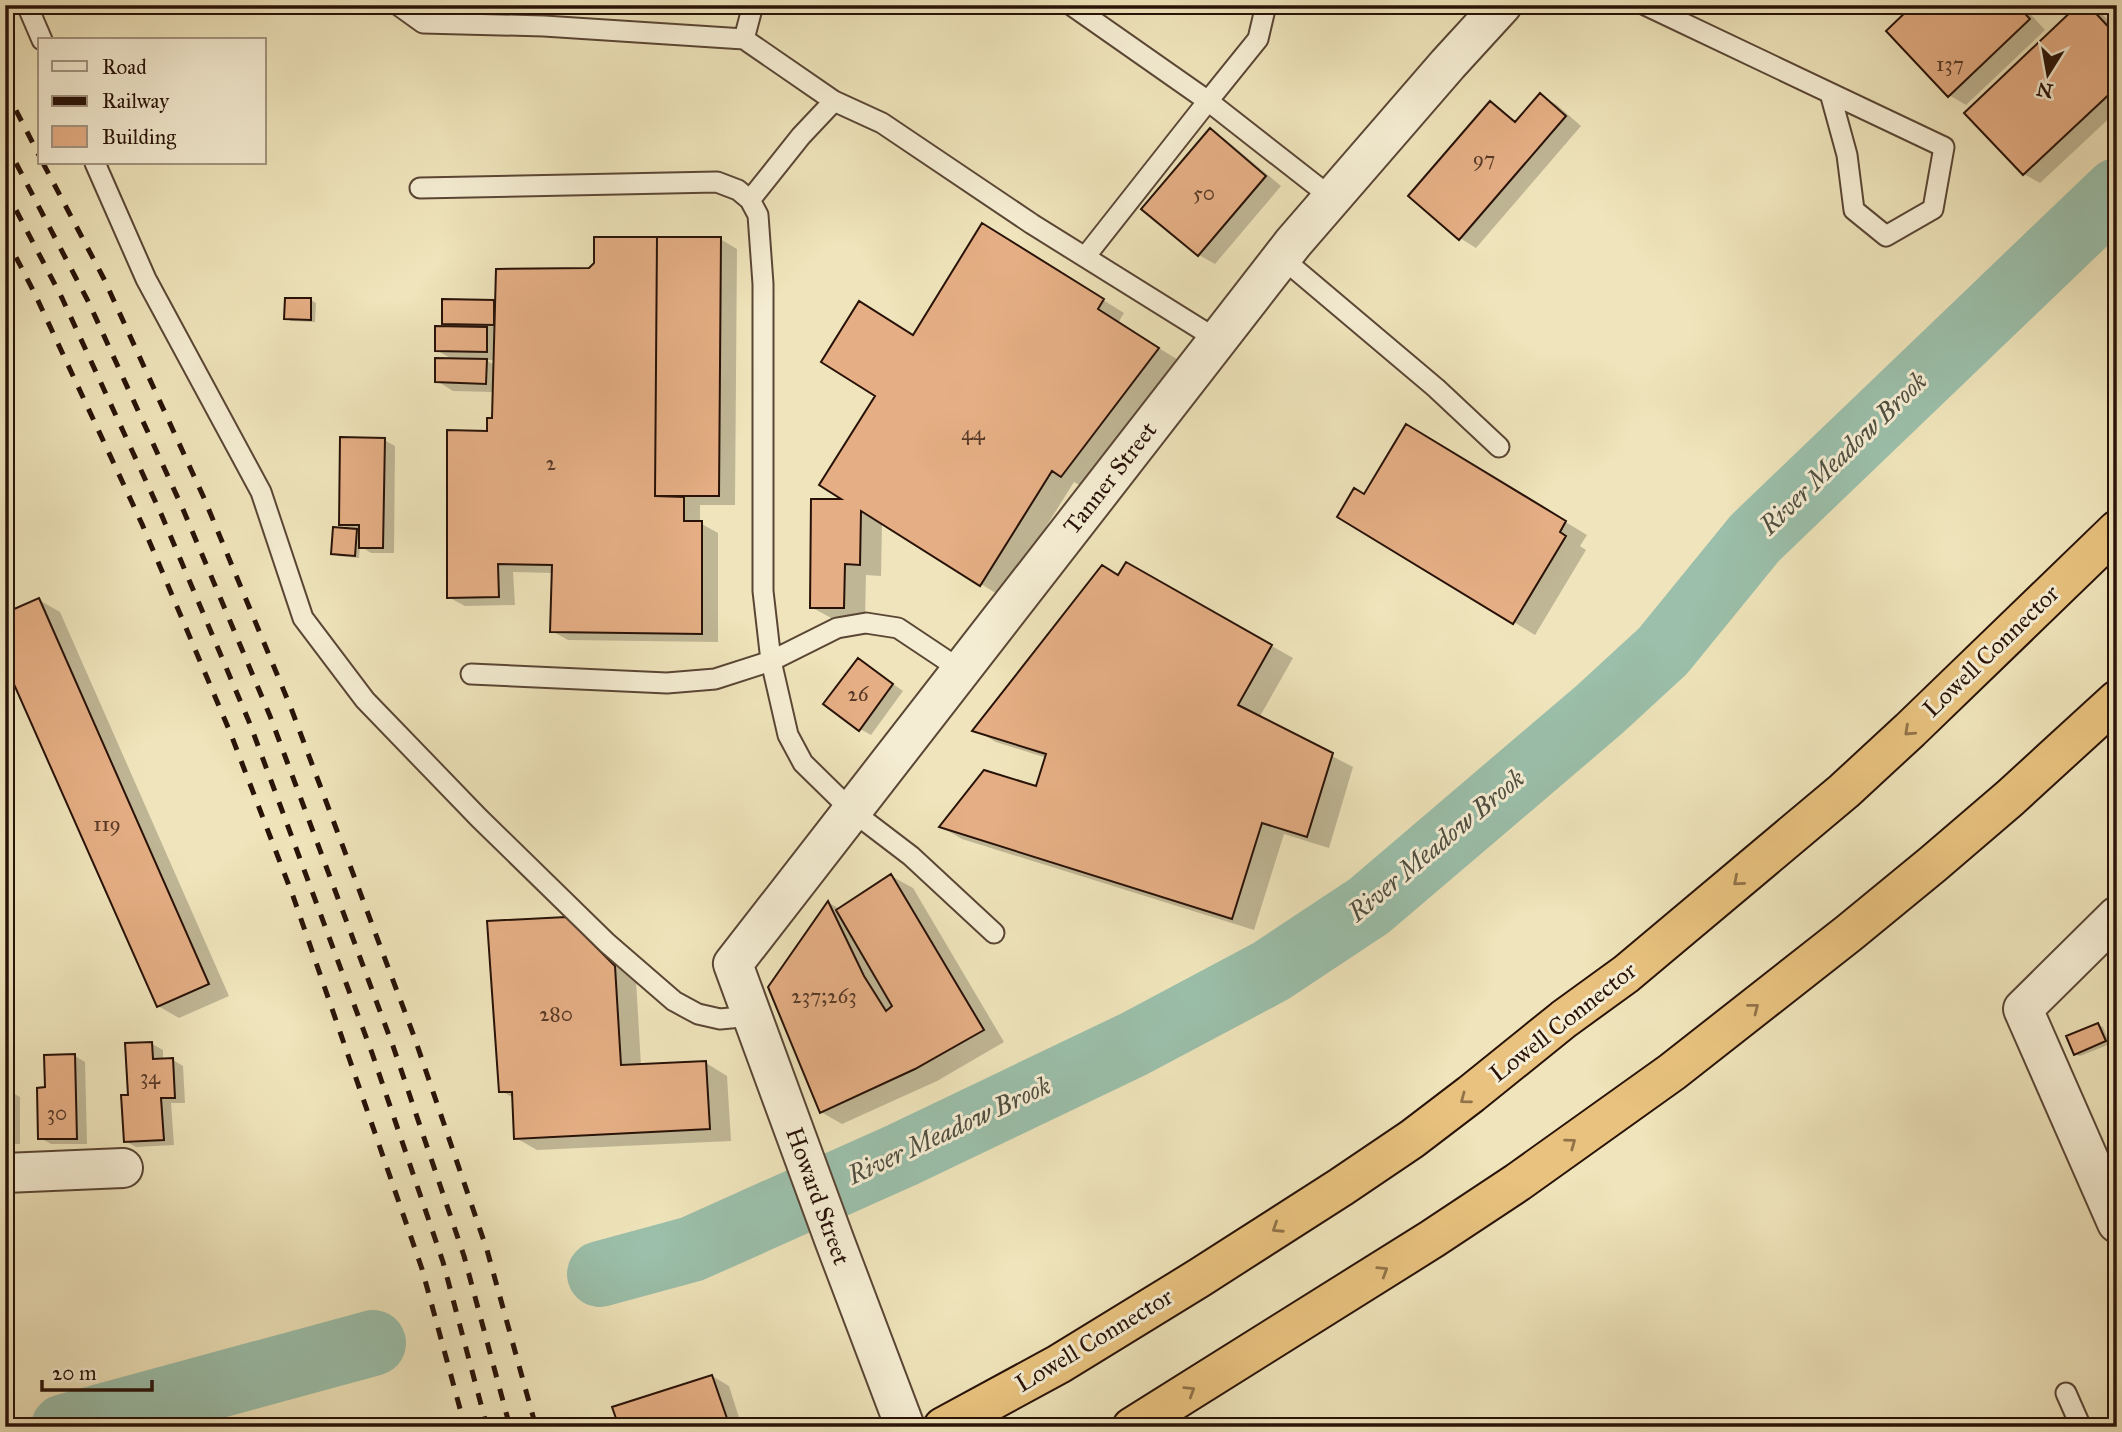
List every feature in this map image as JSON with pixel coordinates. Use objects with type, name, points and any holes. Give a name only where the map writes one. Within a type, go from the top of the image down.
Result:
[{"type":"highway","name":"Lowell Connector","points":[[959,1418],[1059,1364],[1199,1278],[1412,1139],[1471,1094],[1564,1019],[1626,974],[1844,791],[2117,530]]},
{"type":"highway","points":[[1132,1427],[1432,1240],[1672,1072],[1933,864],[2117,701]]},
{"type":"street","name":"Tanner Street","points":[[733,964],[1282,258],[1502,5]]},
{"type":"street","points":[[2117,916],[2024,1009],[2117,1223]]},
{"type":"street","name":"Howard Street","points":[[733,964],[905,1427]]},
{"type":"street","points":[[5,1173],[124,1168]]},
{"type":"lane","points":[[27,5],[41,38]]},
{"type":"lane","points":[[398,5],[423,23],[544,26],[744,39],[834,101],[882,123],[1085,257],[1217,340]]},
{"type":"lane","points":[[744,39],[753,5]]},
{"type":"lane","points":[[1070,5],[1208,101],[1332,198]]},
{"type":"lane","points":[[1085,257],[1258,39],[1266,5]]},
{"type":"lane","points":[[1645,5],[1944,147],[1933,209],[1886,236],[1854,210],[1847,155],[1830,93]]},
{"type":"lane","points":[[750,200],[801,136],[834,101]]},
{"type":"lane","points":[[95,164],[146,279],[261,492],[303,618],[365,700],[478,818],[587,924],[674,1001],[698,1014],[720,1018],[752,1016]]},
{"type":"lane","points":[[420,188],[717,182],[738,190],[750,200],[758,215],[763,284],[763,591],[771,661],[788,735],[803,763],[852,810],[911,856],[994,933]]},
{"type":"lane","points":[[1282,258],[1436,388],[1499,447]]},
{"type":"lane","points":[[471,674],[667,683],[715,679],[771,661],[837,628],[866,623],[898,628],[961,670]]},
{"type":"lane","points":[[2066,1392],[2081,1427]]},
{"type":"building","points":[[1913,5],[2017,5],[2030,19],[1948,97],[1886,31]]},
{"type":"building","points":[[2078,5],[2088,5],[2117,36],[2117,87],[2023,175],[1964,113]]},
{"type":"building","points":[[2107,5],[2117,5],[2117,16]]},
{"type":"building","points":[[1540,93],[1566,116],[1459,240],[1408,196],[1490,101],[1515,122]]},
{"type":"building","points":[[1210,128],[1266,176],[1198,256],[1141,209]]},
{"type":"building","points":[[982,223],[1104,299],[1098,309],[1159,348],[1061,477],[1052,471],[980,586],[861,511],[860,565],[845,564],[844,608],[810,608],[811,499],[841,499],[819,485],[875,396],[821,362],[859,301],[913,335]]},
{"type":"building","points":[[594,237],[657,237],[655,496],[684,497],[684,521],[702,521],[702,634],[550,632],[552,565],[498,564],[499,597],[447,598],[447,430],[487,431],[487,418],[492,418],[496,269],[589,268],[594,263]]},
{"type":"building","points":[[657,237],[721,237],[719,496],[655,496]]},
{"type":"building","points":[[285,298],[311,298],[311,320],[284,319]]},
{"type":"building","points":[[442,299],[494,300],[494,325],[442,324]]},
{"type":"building","points":[[435,326],[487,327],[487,352],[435,351]]},
{"type":"building","points":[[435,358],[487,359],[486,384],[435,382]]},
{"type":"building","points":[[1406,424],[1566,521],[1560,532],[1566,536],[1513,624],[1337,517],[1354,488],[1364,494]]},
{"type":"building","points":[[340,437],[385,438],[383,548],[359,548],[359,525],[339,525]]},
{"type":"building","points":[[333,527],[357,529],[355,556],[331,554]]},
{"type":"building","points":[[1126,562],[1272,645],[1238,705],[1333,753],[1307,837],[1262,823],[1232,919],[939,827],[984,770],[1036,786],[1046,754],[972,731],[1102,565],[1118,575]]},
{"type":"building","points":[[39,598],[209,984],[157,1007],[5,664],[5,613]]},
{"type":"building","points":[[858,658],[893,684],[859,731],[823,704]]},
{"type":"building","points":[[891,874],[984,1030],[915,1069],[820,1113],[768,987],[828,901],[864,976],[886,1011],[892,1006],[836,910]]},
{"type":"building","points":[[566,917],[615,966],[621,1065],[706,1061],[710,1129],[514,1139],[512,1092],[499,1092],[487,921]]},
{"type":"building","points":[[2098,1023],[2106,1041],[2074,1055],[2066,1036]]},
{"type":"building","points":[[152,1042],[153,1059],[173,1058],[175,1098],[161,1098],[164,1140],[124,1142],[121,1095],[128,1095],[125,1043]]},
{"type":"building","points":[[75,1054],[77,1139],[38,1139],[37,1088],[45,1087],[44,1055]]},
{"type":"building","points":[[5,1089],[10,1089],[10,1139],[5,1139]]},
{"type":"building","points":[[712,1375],[730,1427],[619,1427],[612,1407]]},
{"type":"waterway","name":"River Meadow Brook","points":[[600,1274],[692,1249],[902,1155],[1134,1044],[1271,971],[1369,906],[1600,709],[1663,651],[1755,538],[2117,191]]},
{"type":"waterway","name":"River Meadow Brook","points":[[64,1427],[373,1343]]},
{"type":"railway","points":[[5,89],[38,153]]},
{"type":"railway","points":[[5,142],[89,303],[182,507],[270,716],[393,1046],[464,1256],[510,1427]]},
{"type":"railway","points":[[44,164],[104,279],[204,498],[291,708],[415,1039],[487,1250],[536,1427]]},
{"type":"railway","points":[[5,189],[62,298],[162,516],[250,724],[372,1053],[443,1262],[487,1427]]},
{"type":"railway","points":[[5,236],[34,292],[142,524],[230,732],[293,896],[422,1269],[465,1427]]}]
